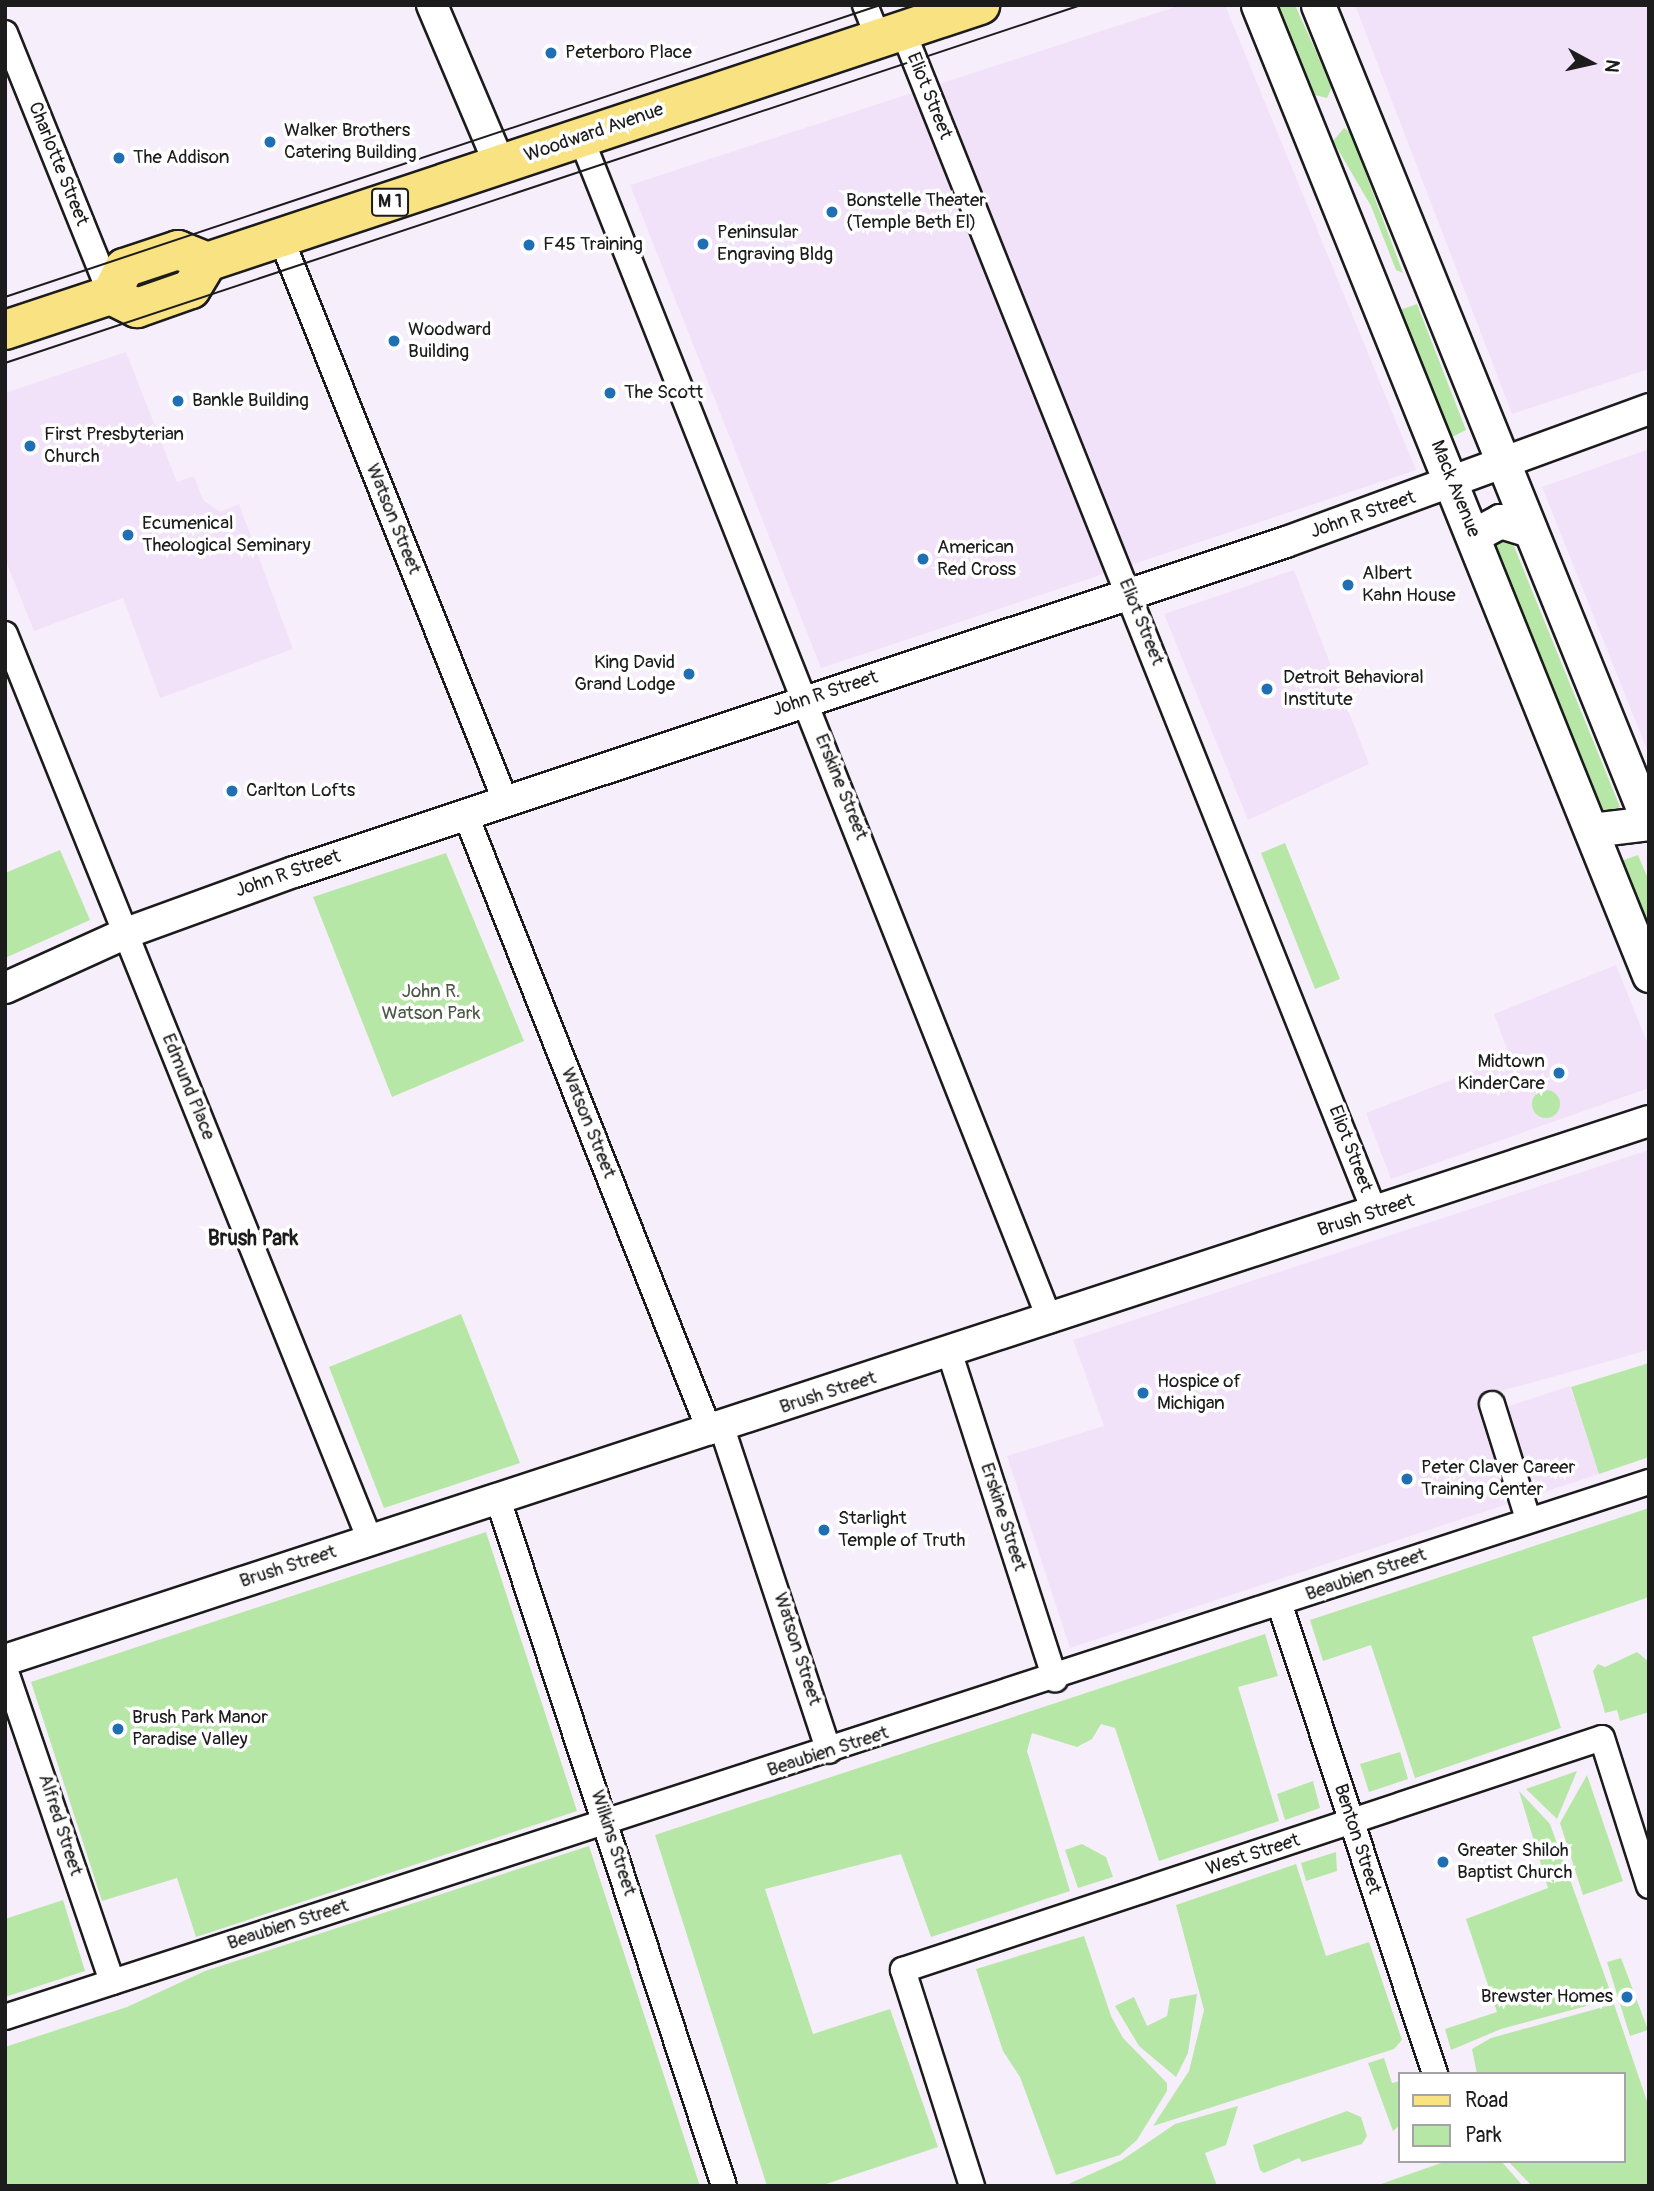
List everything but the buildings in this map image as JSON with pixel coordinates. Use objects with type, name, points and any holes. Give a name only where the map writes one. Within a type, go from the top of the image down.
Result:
[{"type":"main road","name":"Woodward Avenue","points":[[111,295],[136,308],[191,289],[207,262],[581,138],[883,25],[980,5]]},
{"type":"main road","name":"Mack Avenue","points":[[1258,5],[1474,535],[1649,975]]},
{"type":"main road","points":[[1318,5],[1649,823],[1591,830]]},
{"type":"main road","points":[[1308,127],[1358,104]]},
{"type":"main road","points":[[1373,285],[1411,290],[1425,268]]},
{"type":"main road","points":[[5,330],[111,295]]},
{"type":"main road","points":[[1474,535],[1500,521],[1530,530]]},
{"type":"street","points":[[432,5],[500,165]]},
{"type":"street","name":"Eliot Street","points":[[883,25],[1130,595],[1375,1213]]},
{"type":"street","name":"Charlotte Street","points":[[5,33],[111,295]]},
{"type":"street","name":"Erskine Street","points":[[581,138],[1050,1320]]},
{"type":"street","name":"Watson Street","points":[[281,238],[505,800]]},
{"type":"street","name":"John R Street","points":[[5,988],[126,933],[465,813],[1130,595],[1452,482],[1502,460],[1649,409]]},
{"type":"street","name":"Edmund Place","points":[[5,634],[370,1540]]},
{"type":"street","name":"Watson Street","points":[[465,813],[716,1430],[829,1751]]},
{"type":"street","name":"Brush Street","points":[[5,1660],[370,1540],[499,1502],[1649,1121]]},
{"type":"street","name":"Erskine Street","points":[[950,1354],[1055,1679]]},
{"type":"street","points":[[1492,1404],[1528,1519]]},
{"type":"street","name":"Beaubien Street","points":[[5,2017],[1055,1679],[1528,1519],[1649,1482]]},
{"type":"street","name":"Wilkins Street","points":[[499,1502],[607,1822],[724,2186]]},
{"type":"street","name":"Benton Street","points":[[1280,1605],[1434,2072]]},
{"type":"street","name":"Alfred Street","points":[[5,1669],[112,1982]]},
{"type":"street","name":"West Street","points":[[972,2186],[903,1970],[1602,1738],[1649,1886]]},
{"type":"shaded area","points":[[1181,5],[1225,5],[1416,470],[821,668],[630,185]]},
{"type":"shaded area","points":[[1355,5],[1649,5],[1649,369],[1512,414]]},
{"type":"shaded area","name":"Ecumenical Theological Seminary","points":[[126,352],[177,482],[194,476],[203,500],[220,512],[239,504],[293,649],[160,698],[123,598],[34,631],[5,559],[5,393]]},
{"type":"shaded area","points":[[1649,449],[1649,755],[1542,487]]},
{"type":"shaded area","name":"Detroit Behavioral Institute","points":[[1294,570],[1369,764],[1248,820],[1164,614]]},
{"type":"shaded area","name":"Midtown KinderCare","points":[[1616,965],[1649,1047],[1649,1088],[1391,1179],[1366,1113],[1510,1057],[1494,1014]]},
{"type":"shaded area","points":[[1649,1150],[1649,1350],[1501,1391],[1506,1407],[1570,1386],[1599,1474],[1070,1648],[1007,1456],[1104,1426],[1073,1340]]},
{"type":"green space","points":[[1276,5],[1295,5],[1332,87],[1327,98],[1315,95]]},
{"type":"green space","points":[[1344,128],[1350,132],[1403,273],[1396,270],[1371,206],[1333,141]]},
{"type":"green space","points":[[1417,304],[1466,430],[1452,437],[1400,310]]},
{"type":"green space","points":[[1509,534],[1620,807],[1603,813],[1493,543]]},
{"type":"green space","points":[[1285,843],[1340,979],[1315,989],[1261,853]]},
{"type":"green space","points":[[60,850],[90,920],[5,958],[5,873]]},
{"type":"green space","name":"John R. Watson Park","points":[[446,853],[524,1041],[392,1097],[313,897]]},
{"type":"green space","points":[[1638,855],[1649,881],[1649,927],[1621,861]]},
{"type":"green space","points":[[1546,1090],[1556,1094],[1560,1104],[1556,1114],[1546,1118],[1536,1114],[1532,1104],[1536,1094]]},
{"type":"green space","points":[[461,1314],[520,1463],[384,1508],[329,1367]]},
{"type":"green space","points":[[1649,1363],[1649,1457],[1599,1474],[1571,1387]]},
{"type":"green space","points":[[1649,1508],[1649,1597],[1532,1637],[1561,1728],[1415,1778],[1371,1645],[1323,1661],[1310,1620]]},
{"type":"green space","points":[[486,1532],[577,1811],[196,1937],[177,1878],[102,1901],[31,1682]]},
{"type":"green space","points":[[1265,1634],[1278,1676],[1238,1687],[1279,1821],[1159,1861],[1115,1728],[1101,1724],[1092,1739],[1077,1747],[1032,1733],[1027,1751],[1070,1891],[931,1937],[901,1854],[765,1889],[813,2034],[890,2009],[938,2147],[820,2186],[767,2186],[655,1835]]},
{"type":"green space","points":[[1637,1652],[1649,1662],[1649,1712],[1620,1721],[1617,1710],[1605,1713],[1593,1671],[1598,1664],[1605,1667]]},
{"type":"green space","points":[[1400,1752],[1408,1779],[1369,1792],[1360,1764]]},
{"type":"green space","points":[[1577,1771],[1557,1819],[1526,1789]]},
{"type":"green space","points":[[1587,1775],[1623,1881],[1583,1895],[1560,1823]]},
{"type":"green space","points":[[1313,1781],[1320,1808],[1285,1820],[1277,1794]]},
{"type":"green space","points":[[1519,1791],[1550,1824],[1613,1999],[1501,2029],[1451,2050],[1445,2029],[1497,2012],[1466,1919],[1548,1888]]},
{"type":"green space","points":[[1082,1844],[1106,1857],[1113,1877],[1078,1888],[1065,1850]]},
{"type":"green space","points":[[589,1846],[700,2186],[5,2186],[5,2047],[127,2007],[205,1971]]},
{"type":"green space","points":[[1336,1852],[1337,1871],[1306,1881],[1301,1863]]},
{"type":"green space","points":[[1296,1864],[1326,1956],[1369,1942],[1402,2040],[1394,2049],[1153,2126],[1189,2071],[1204,2010],[1176,1905]]},
{"type":"green space","points":[[63,1900],[85,1971],[5,1997],[5,1919]]},
{"type":"green space","points":[[1084,1936],[1111,2016],[1123,2038],[1167,2083],[1167,2091],[1137,2140],[1120,2155],[1056,2175],[1020,2077],[1003,2051],[976,1969]]},
{"type":"green space","points":[[1621,1958],[1648,2030],[1630,2036],[1607,1962]]},
{"type":"green space","points":[[1197,1994],[1188,2053],[1176,2077],[1139,2046],[1115,2006],[1134,1997],[1147,2026],[1167,2016],[1170,1999]]},
{"type":"green space","points":[[1614,2004],[1649,2107],[1649,2186],[1532,2186],[1510,2163],[1626,2163],[1626,2072],[1477,2072],[1472,2049],[1491,2038]]},
{"type":"green space","points":[[1384,2058],[1392,2083],[1398,2082],[1398,2127],[1393,2131],[1368,2063]]},
{"type":"green space","points":[[1238,2106],[1226,2145],[1205,2153],[1217,2186],[1064,2186],[1122,2160],[1175,2124]]},
{"type":"green space","points":[[1347,2111],[1361,2117],[1367,2136],[1362,2144],[1302,2162],[1299,2158],[1264,2173],[1260,2170],[1253,2145]]},
{"type":"green space","points":[[1441,2163],[1503,2163],[1523,2186],[1375,2186]]},
{"type":"tram line","points":[[5,297],[880,5]]},
{"type":"tram line","points":[[5,363],[1081,5]]},
{"type":"place","name":"Peterboro Place","points":[[551,53]]},
{"type":"place","name":"Walker Brothers Catering Building","points":[[270,142]]},
{"type":"place","name":"The Addison","points":[[119,158]]},
{"type":"place","name":"Bonstelle Theater (Temple Beth El)","points":[[832,212]]},
{"type":"place","name":"Peninsular Engraving Bldg","points":[[703,244]]},
{"type":"place","name":"F45 Training","points":[[529,245]]},
{"type":"place","name":"Woodward Building","points":[[394,341]]},
{"type":"place","name":"The Scott","points":[[610,393]]},
{"type":"place","name":"Bankle Building","points":[[178,401]]},
{"type":"place","name":"First Presbyterian Church","points":[[30,446]]},
{"type":"place","name":"Ecumenical Theological Seminary","points":[[128,535]]},
{"type":"place","name":"American Red Cross","points":[[923,559]]},
{"type":"place","name":"Albert Kahn House","points":[[1348,585]]},
{"type":"place","name":"King David Grand Lodge","points":[[689,674]]},
{"type":"place","name":"Detroit Behavioral Institute","points":[[1267,689]]},
{"type":"place","name":"Carlton Lofts","points":[[232,791]]},
{"type":"place","name":"Midtown KinderCare","points":[[1559,1073]]},
{"type":"place","name":"Hospice of Michigan","points":[[1143,1393]]},
{"type":"place","name":"Peter Claver Career Training Center","points":[[1407,1479]]},
{"type":"place","name":"Starlight Temple of Truth","points":[[824,1530]]},
{"type":"place","name":"Brush Park Manor Paradise Valley","points":[[118,1729]]},
{"type":"place","name":"Greater Shiloh Baptist Church","points":[[1443,1862]]},
{"type":"place","name":"Brewster Homes","points":[[1627,1997]]},
{"type":"district","name":"Brush Park","points":[[253,1239]]}]
